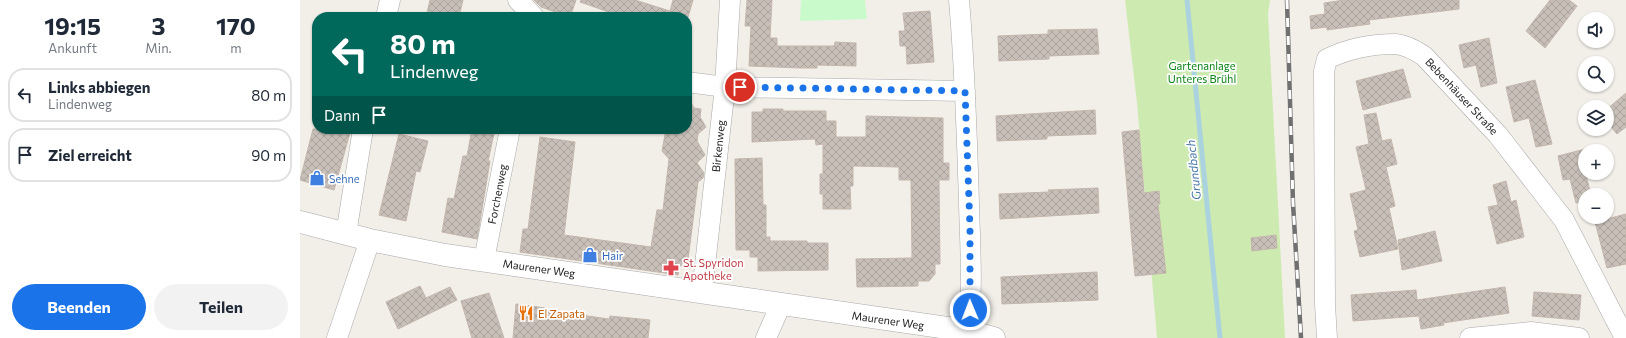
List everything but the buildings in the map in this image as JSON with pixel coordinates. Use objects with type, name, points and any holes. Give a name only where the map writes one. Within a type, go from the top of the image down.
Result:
[{"type":"street","points":[[387,12],[390,0]]},
{"type":"street","points":[[518,0],[529,12]]},
{"type":"street","name":"Birkenweg","points":[[702,292],[725,87],[730,0]]},
{"type":"street","points":[[959,0],[965,91],[970,228],[970,310],[967,335]]},
{"type":"street","name":"Bebenhäuser Straße","points":[[1327,338],[1324,296],[1324,71],[1327,59],[1342,51],[1396,44],[1412,48],[1424,56],[1498,135],[1564,220],[1624,338]]},
{"type":"street","points":[[692,83],[725,87],[965,91]]},
{"type":"street","points":[[346,234],[362,134]]},
{"type":"street","name":"Forchenweg","points":[[484,260],[509,134]]},
{"type":"street","name":"Maurener Weg","points":[[300,222],[407,249],[702,292],[967,335],[994,338]]},
{"type":"street","points":[[337,338],[370,240]]},
{"type":"street","points":[[766,338],[781,304]]},
{"type":"street","points":[[1470,338],[1531,332],[1579,338]]},
{"type":"green space","points":[[801,0],[865,0],[867,19],[800,21]]},
{"type":"green space","name":"Gartenanlage Unteres Brühl","points":[[1125,0],[1270,0],[1268,14],[1285,338],[1157,338],[1137,103]]},
{"type":"waterway","name":"Grundbach","points":[[1187,0],[1220,338]]},
{"type":"railway","points":[[1287,0],[1293,203],[1301,338]]},
{"type":"place","name":"Sehne","points":[[317,178]]},
{"type":"place","name":"Hair","points":[[590,255]]},
{"type":"place","name":"St. Spyridon Apotheke","points":[[671,268]]},
{"type":"place","name":"El Zapata","points":[[526,313]]},
{"type":"route","points":[[740,87],[965,91],[970,228],[970,310]]}]
